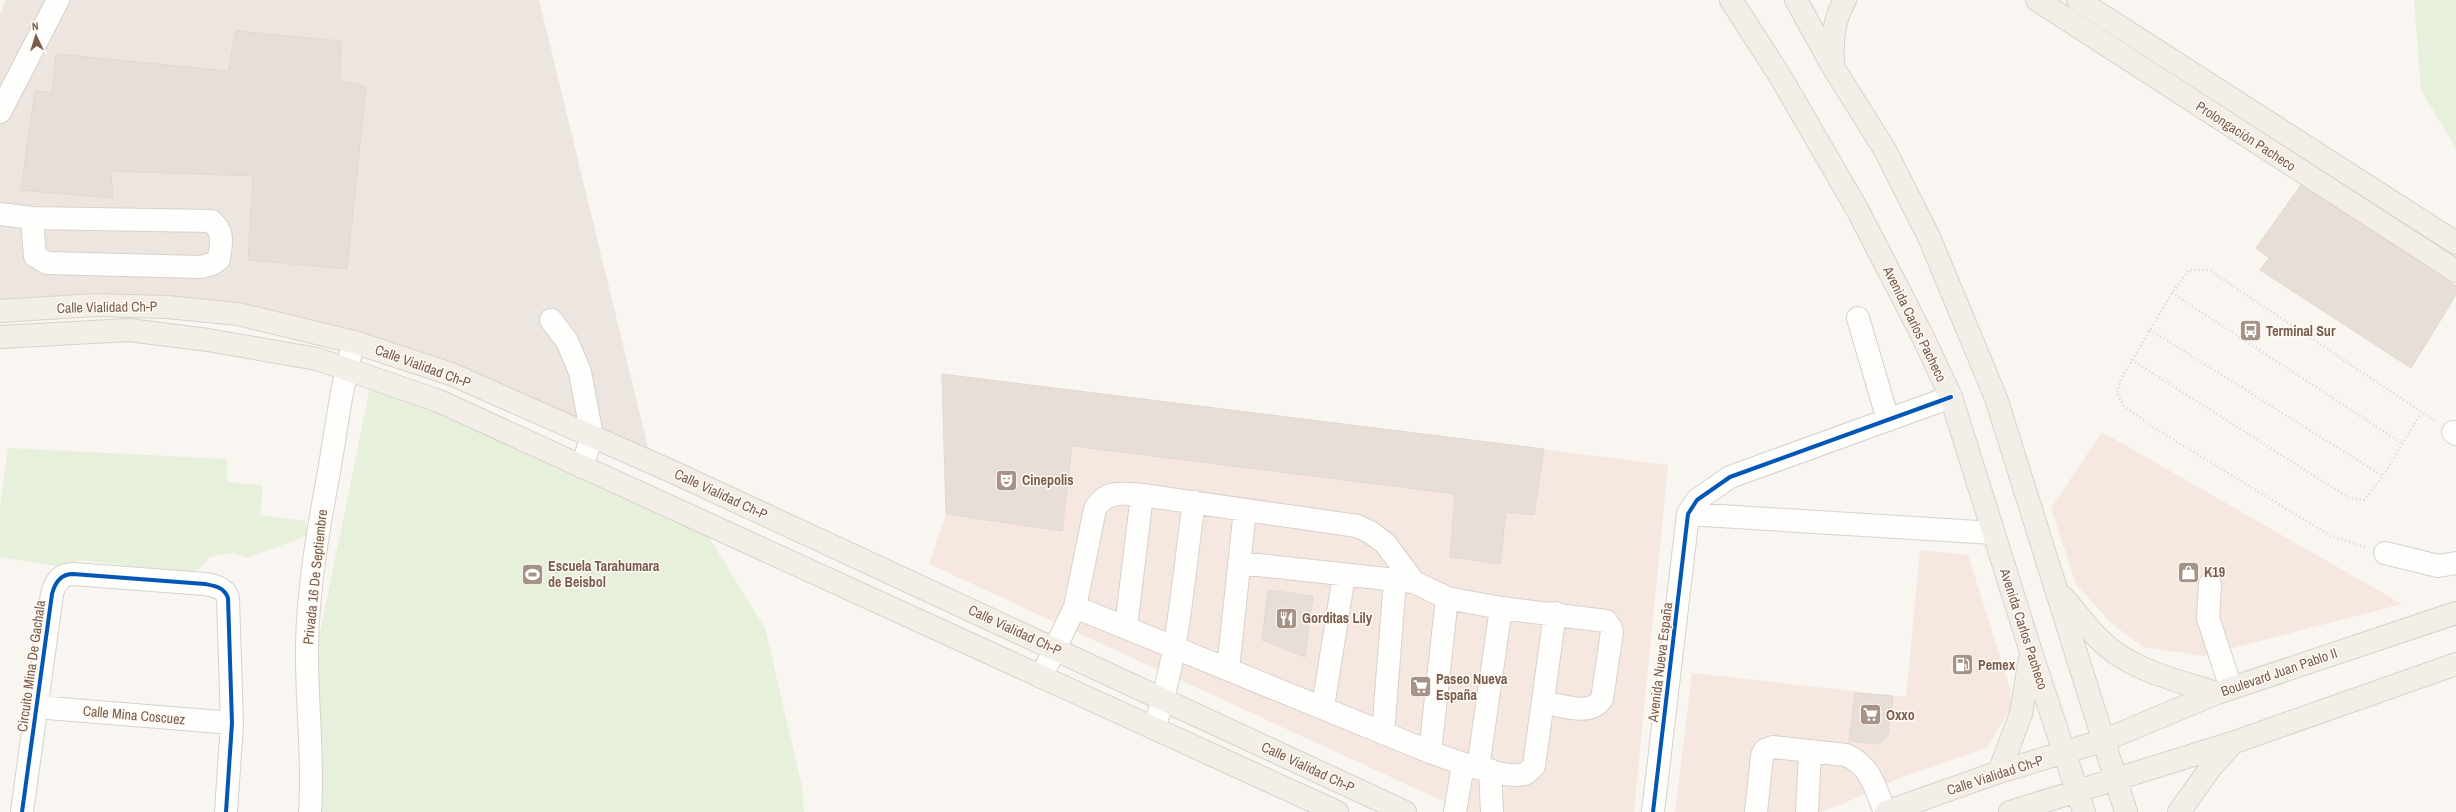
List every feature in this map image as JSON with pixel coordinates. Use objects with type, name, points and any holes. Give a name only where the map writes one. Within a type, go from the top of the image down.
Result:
[{"type":"main road","name":"Avenida Carlos Pacheco","points":[[1731,0],[1780,76],[1857,209],[1922,335],[1951,397],[2031,652],[2066,753],[2084,812]]},
{"type":"main road","points":[[1796,0],[1834,67],[1885,150],[1929,237],[1996,398],[2105,740],[2126,812]]},
{"type":"main road","points":[[1834,67],[1832,40],[1838,13],[1845,0]]},
{"type":"main road","name":"Prolongación Pacheco","points":[[2037,0],[2456,271]]},
{"type":"main road","name":"Prolongación Pacheco","points":[[2078,0],[2456,243]]},
{"type":"main road","name":"Calle Vialidad Ch-P","points":[[0,311],[95,306],[167,307],[238,314],[354,342],[451,374],[592,436],[1055,648],[1164,701],[1405,812]]},
{"type":"main road","name":"Calle Vialidad Ch-P","points":[[0,337],[129,330],[208,340],[316,359],[440,401],[1338,812]]},
{"type":"main road","points":[[2057,588],[2098,639],[2119,655],[2160,675],[2224,691]]},
{"type":"main road","name":"Boulevard Juan Pablo II","points":[[2105,740],[2224,691],[2456,613]]},
{"type":"main road","points":[[1999,772],[2021,714],[2031,652]]},
{"type":"main road","points":[[2010,812],[2116,778],[2232,744],[2456,664]]},
{"type":"main road","name":"Calle Vialidad Ch-P","points":[[1885,812],[1999,772],[2105,740]]},
{"type":"main road","points":[[2179,812],[2211,767],[2232,744]]},
{"type":"street","points":[[0,112],[58,0]]},
{"type":"street","points":[[0,214],[32,218],[211,221],[220,231],[222,238],[219,259],[212,264],[200,266],[47,263],[35,256],[32,218]]},
{"type":"street","points":[[1858,318],[1888,420]]},
{"type":"street","points":[[551,320],[567,341],[580,372],[592,436],[582,466]]},
{"type":"street","name":"Privada 16 De Septiembre","points":[[310,812],[311,747],[307,646],[309,611],[319,526],[346,368],[354,342]]},
{"type":"street","points":[[1951,397],[1730,477],[1697,500],[1688,514],[1993,533]]},
{"type":"street","points":[[1041,677],[1076,607],[1094,509],[1098,503],[1111,494],[1142,495],[1357,526],[1370,532],[1385,543],[1405,581],[1383,733]]},
{"type":"street","points":[[1126,627],[1142,495]]},
{"type":"street","points":[[1154,728],[1164,701],[1174,646],[1194,502]]},
{"type":"street","points":[[1228,669],[1245,510]]},
{"type":"street","name":"Avenida Nueva España","points":[[1653,812],[1688,514]]},
{"type":"street","points":[[2385,553],[2438,566],[2456,563]]},
{"type":"street","points":[[1240,563],[1405,581],[1447,598],[1501,608],[1606,621],[1612,628],[1612,632],[1602,699],[1599,704],[1586,709],[1543,702]]},
{"type":"street","name":"Circuito Mina De Gachala","points":[[22,812],[49,606],[55,584],[66,574],[73,574],[205,584],[221,588],[228,598],[232,723],[226,812]]},
{"type":"street","points":[[1323,707],[1344,575]]},
{"type":"street","points":[[2210,584],[2208,618],[2224,691]]},
{"type":"street","points":[[1430,752],[1447,598]]},
{"type":"street","points":[[1076,607],[1430,752],[1477,768],[1519,775],[1530,771],[1534,766],[1555,614]]},
{"type":"street","points":[[1455,812],[1477,768],[1501,608]]},
{"type":"street","name":"Calle Mina Coscuez","points":[[36,706],[232,723]]},
{"type":"street","points":[[1756,812],[1762,756],[1765,750],[1773,747],[1846,755],[1862,764],[1885,812]]},
{"type":"street","points":[[1807,812],[1810,752]]},
{"type":"street","points":[[1477,768],[1492,812]]},
{"type":"path","points":[[2385,553],[2331,536],[2156,429],[2124,406],[2117,394],[2121,379],[2172,293],[2189,270],[2209,270],[2421,413],[2454,433]]},
{"type":"path","points":[[2172,293],[2403,444]]},
{"type":"path","points":[[2150,330],[2383,476]]},
{"type":"path","points":[[2132,360],[2349,498],[2364,500],[2383,476],[2421,413]]},
{"type":"shaded area","points":[[6,0],[539,0],[651,460],[325,325],[0,307],[0,14]]},
{"type":"shaded area","name":"Paseo Nueva España","points":[[942,374],[1668,465],[1634,812],[1471,812],[1462,810],[929,564],[946,514]]},
{"type":"shaded area","name":"K19","points":[[2102,432],[2402,604],[2203,656],[2143,647],[2112,624],[2076,584],[2051,508]]},
{"type":"shaded area","points":[[1920,550],[1968,555],[2010,688],[2011,708],[1987,748],[1899,778],[1845,803],[1820,812],[1675,812],[1692,673],[1906,697]]},
{"type":"green space","points":[[2414,0],[2456,0],[2456,148],[2421,90]]},
{"type":"green space","name":"Escuela Tarahumara de Beisbol","points":[[372,378],[698,520],[765,628],[802,787],[804,812],[312,812],[312,672]]},
{"type":"green space","points":[[8,448],[227,459],[227,482],[263,485],[260,515],[306,521],[306,536],[247,558],[232,553],[210,557],[198,570],[187,574],[82,560],[61,567],[0,557],[0,507]]},
{"type":"building","points":[[236,31],[341,41],[340,80],[366,87],[347,269],[248,260],[253,176],[111,171],[113,198],[21,190],[35,91],[52,93],[56,54],[228,71]]},
{"type":"building","points":[[2301,185],[2456,286],[2456,295],[2411,368],[2260,270],[2269,258],[2256,248]]},
{"type":"building","points":[[942,374],[1544,449],[1534,515],[1506,512],[1500,564],[1450,557],[1455,494],[1072,446],[1062,531],[946,514]]},
{"type":"building","name":"Gorditas Lily","points":[[1268,590],[1313,596],[1305,657],[1262,640]]},
{"type":"building","name":"Oxxo","points":[[1855,693],[1893,696],[1888,735],[1878,744],[1849,741]]},
{"type":"cycle path","points":[[1653,812],[1688,514],[1697,500],[1730,477],[1951,397]]},
{"type":"cycle path","points":[[22,812],[52,594],[57,582],[62,577],[69,574],[205,584],[222,589],[226,594],[228,598],[232,723],[226,812]]},
{"type":"place","name":"Terminal Sur","points":[[2251,331]]},
{"type":"place","name":"Cinepolis","points":[[1007,480]]},
{"type":"place","name":"K19","points":[[2188,572]]},
{"type":"place","name":"Escuela Tarahumara de Beisbol","points":[[532,574]]},
{"type":"place","name":"Gorditas Lily","points":[[1287,618]]},
{"type":"place","name":"Pemex","points":[[1963,665]]},
{"type":"place","name":"Paseo Nueva España","points":[[1421,687]]},
{"type":"place","name":"Oxxo","points":[[1871,715]]}]
